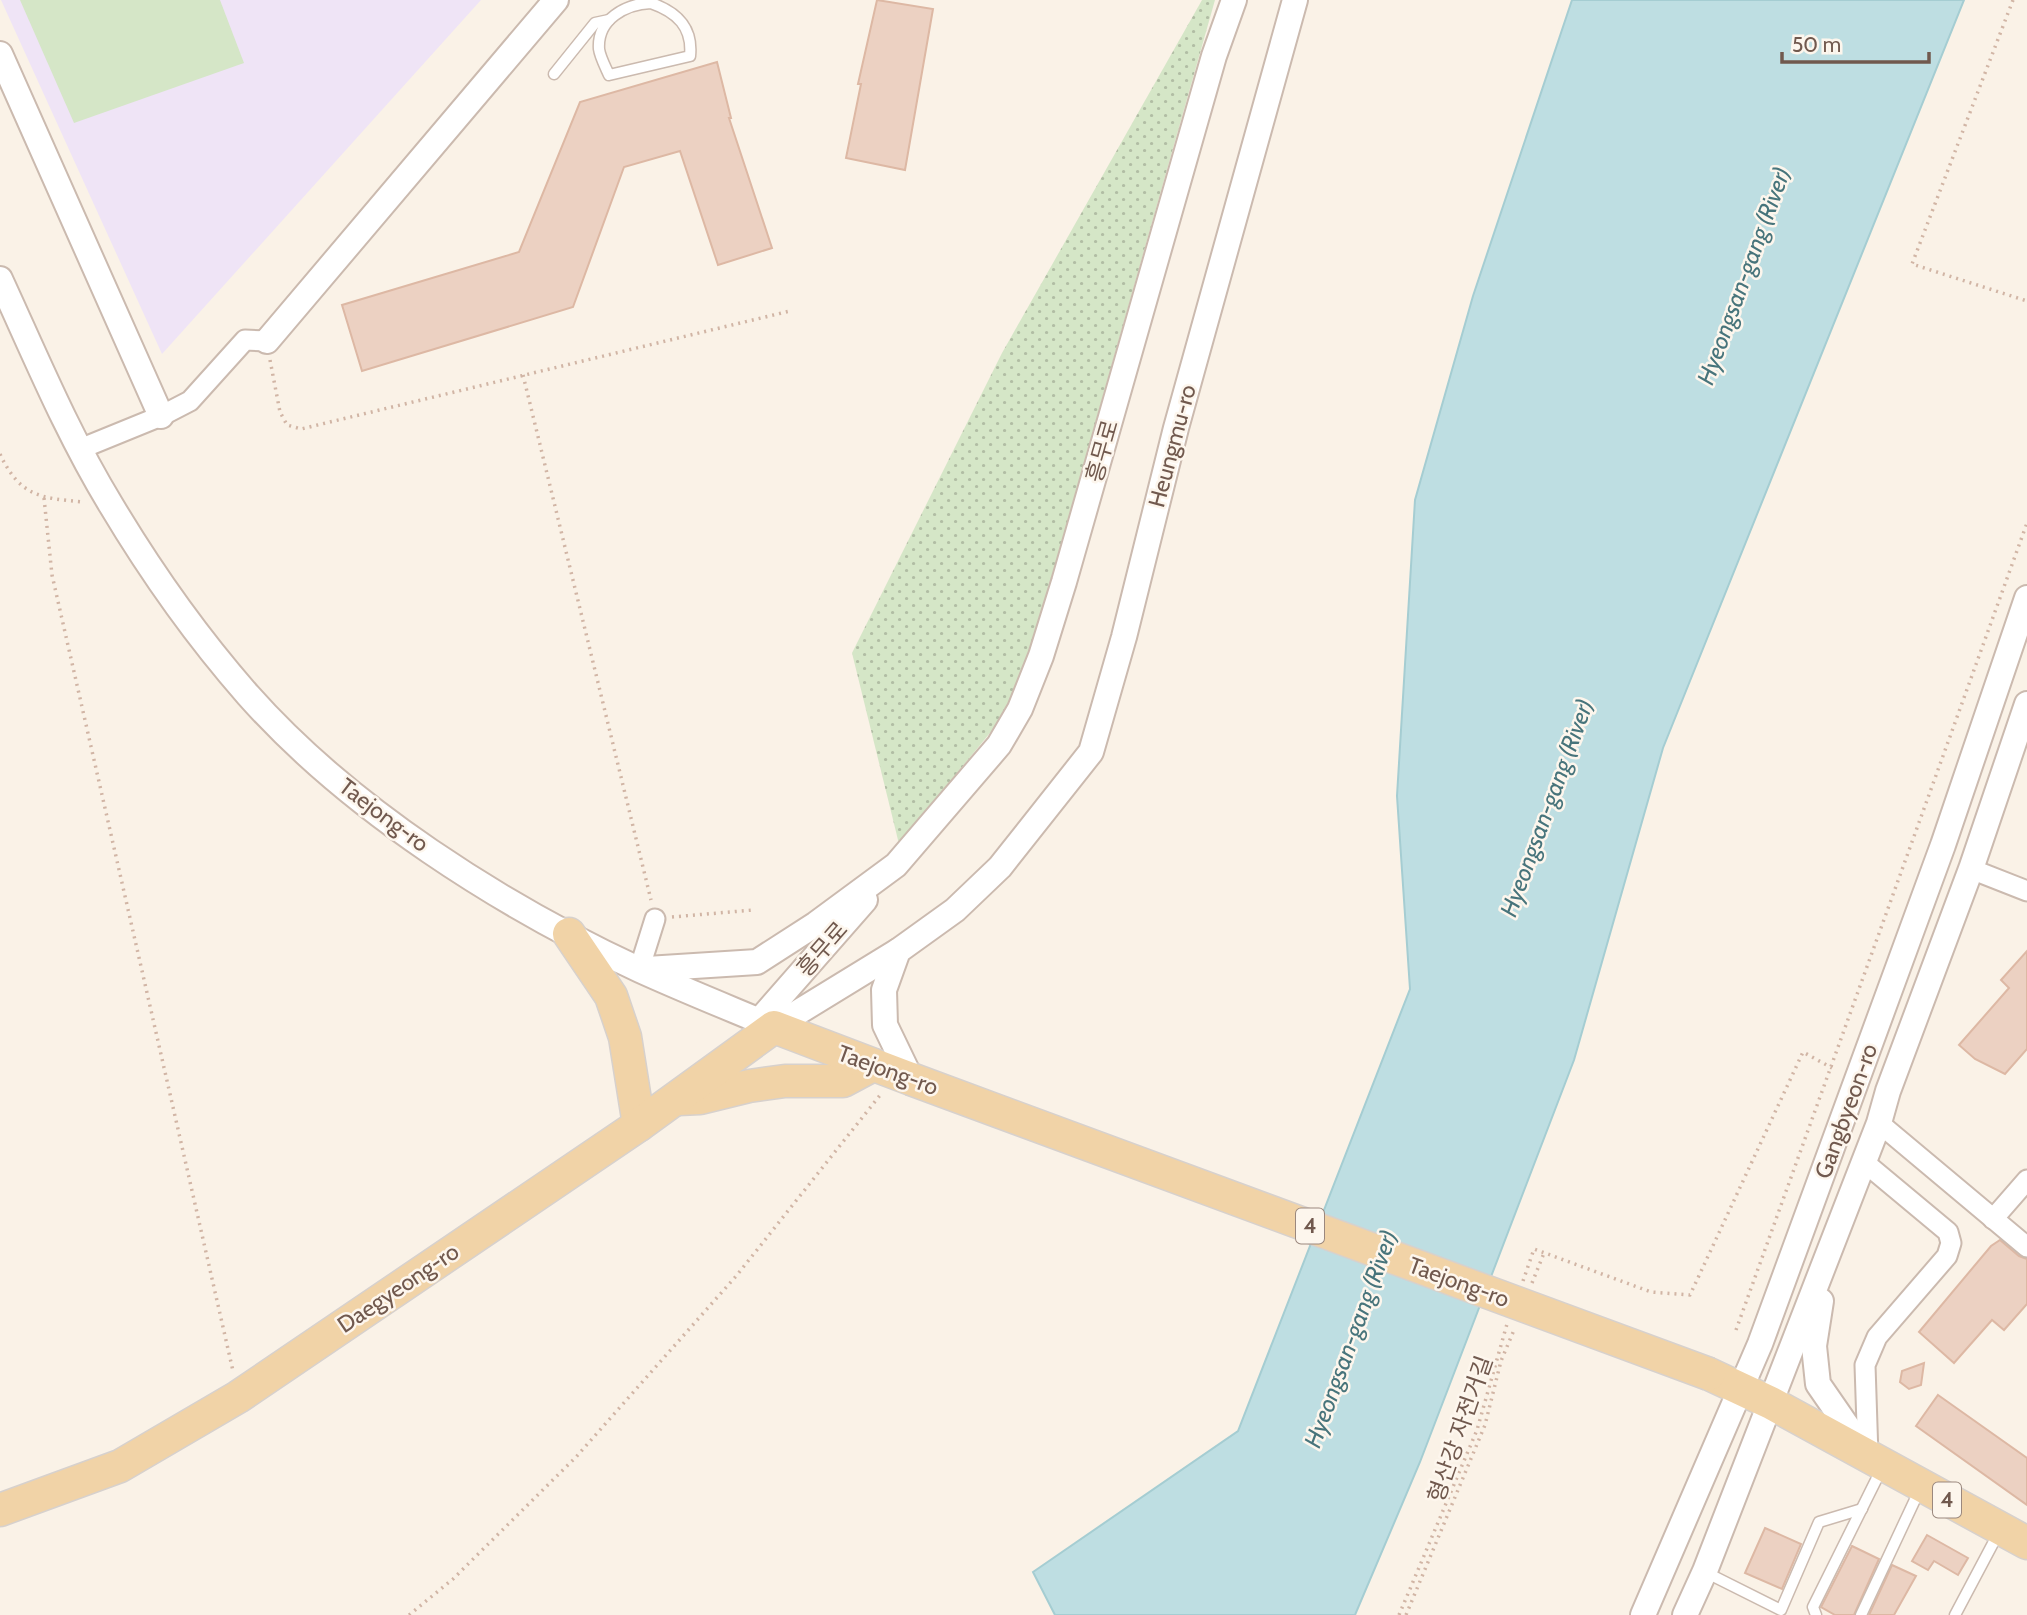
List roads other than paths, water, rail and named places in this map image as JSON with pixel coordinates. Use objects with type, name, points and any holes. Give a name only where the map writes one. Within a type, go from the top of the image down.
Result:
[{"type":"main road","points":[[569,934],[611,996],[625,1037],[639,1125]]},
{"type":"main road","name":"Taejong-ro","points":[[765,1028],[894,1072],[1709,1374],[1771,1403],[2014,1536]]},
{"type":"main road","name":"Daegyeong-ro","points":[[0,1510],[120,1465],[238,1397],[639,1125],[765,1028]]},
{"type":"main road","points":[[674,1100],[700,1098],[748,1086],[785,1081],[843,1081],[894,1072]]},
{"type":"street","points":[[80,449],[161,416],[190,401],[245,340],[267,341],[556,0]]},
{"type":"street","name":"흥무로","points":[[765,1028],[896,865],[999,745],[1020,709],[1041,656],[1068,569],[1214,56],[1234,0]]},
{"type":"street","name":"Heungmu-ro","points":[[898,951],[955,910],[1000,867],[1091,752],[1124,636],[1176,428],[1296,0]]},
{"type":"street","points":[[0,54],[161,416]]},
{"type":"street","name":"Taejong-ro","points":[[0,279],[80,449],[110,504],[165,589],[206,644],[249,696],[291,739],[334,778],[419,843],[482,885],[639,970],[765,1028]]},
{"type":"street","name":"Gangbyeon-ro","points":[[1643,1615],[1760,1344],[1943,845],[2027,598]]},
{"type":"street","name":"Gangbyeon-ro","points":[[1685,1615],[1705,1572],[1879,1123],[1888,1090],[1971,869],[2027,704]]},
{"type":"street","name":"흥무로","points":[[639,970],[757,962],[816,924],[896,865]]},
{"type":"street","points":[[1971,869],[2027,891]]},
{"type":"street","points":[[639,970],[655,919]]},
{"type":"street","points":[[894,1072],[885,1025],[884,990],[898,951]]},
{"type":"street","name":"흥무로","points":[[765,1028],[898,951]]},
{"type":"street","points":[[1879,1123],[2027,1247]]},
{"type":"street","points":[[1864,1162],[1948,1232],[1951,1243],[1947,1256],[1877,1337],[1865,1365],[1876,1460]]},
{"type":"street","points":[[1993,1219],[2027,1180]]},
{"type":"street","points":[[1826,1261],[1830,1275],[1822,1300],[1814,1346],[1818,1384],[1876,1460]]},
{"type":"lane","points":[[635,4],[668,4],[687,29],[691,43],[690,56],[609,75],[599,50],[602,34],[609,20],[621,10],[635,4]]},
{"type":"lane","points":[[554,74],[595,23],[609,20]]},
{"type":"lane","points":[[1816,1615],[1813,1607],[1862,1509],[1876,1460]]},
{"type":"lane","points":[[1861,1615],[1922,1486]]},
{"type":"lane","points":[[1705,1572],[1781,1610],[1819,1522],[1862,1509]]},
{"type":"lane","points":[[1955,1615],[2014,1536]]},
{"type":"water","name":"Hyeongsan-gang (River)","points":[[1572,0],[1964,0],[1663,748],[1574,1060],[1420,1462],[1355,1615],[1055,1615],[1033,1572],[1238,1431],[1410,989],[1397,796],[1415,500],[1473,296]]}]
